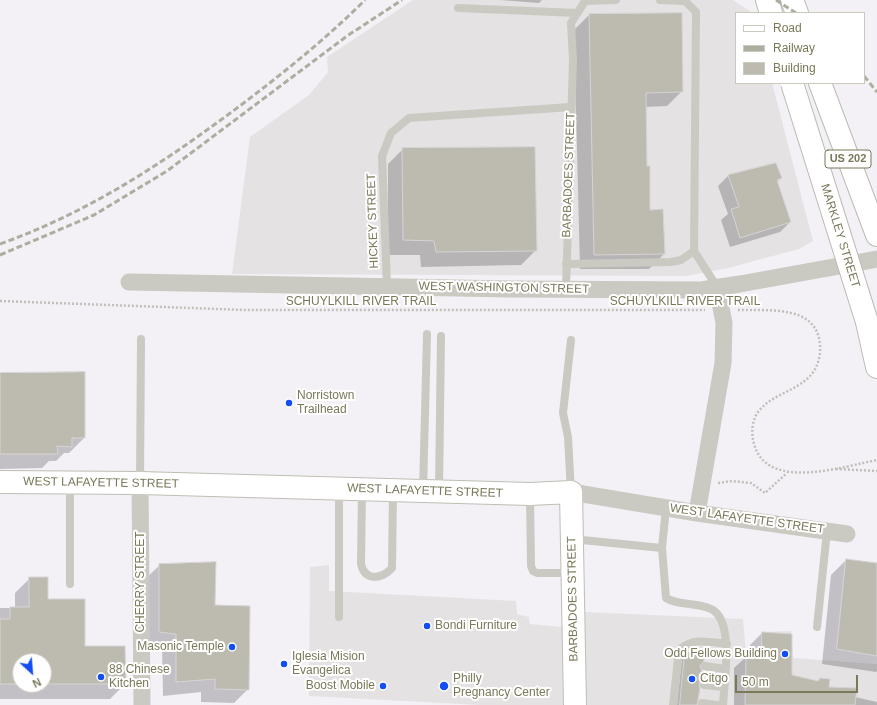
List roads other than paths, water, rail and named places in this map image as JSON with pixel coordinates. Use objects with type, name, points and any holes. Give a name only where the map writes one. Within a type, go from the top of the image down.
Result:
[{"type":"main road","points":[[767,0],[771,12]]},
{"type":"main road","points":[[792,0],[797,12]]},
{"type":"main road","name":"MARKLEY STREET","points":[[792,84],[867,322],[877,367]]},
{"type":"main road","name":"US 202","points":[[820,84],[877,235]]},
{"type":"main road","name":"WEST LAFAYETTE STREET","points":[[0,482],[140,483],[530,494],[571,492]]},
{"type":"main road","name":"BARBADOES STREET","points":[[571,492],[575,705]]},
{"type":"street","name":"WEST WASHINGTON STREET","points":[[129,282],[701,290],[877,259]]},
{"type":"street","points":[[697,513],[723,362],[723,310],[717,287]]},
{"type":"street","name":"CHERRY STREET","points":[[140,483],[142,705]]},
{"type":"street","name":"WEST LAFAYETTE STREET","points":[[571,492],[697,513],[847,534]]},
{"type":"lane","points":[[458,8],[577,13],[585,1],[616,0]]},
{"type":"lane","points":[[660,0],[685,1],[696,12],[694,251],[717,287]]},
{"type":"lane","name":"BARBADOES STREET","points":[[566,289],[573,60],[571,23],[577,13]]},
{"type":"lane","name":"HICKEY STREET","points":[[387,286],[382,156],[391,133],[409,118],[571,107]]},
{"type":"lane","points":[[566,264],[671,262],[681,260],[694,251]]},
{"type":"lane","points":[[427,334],[431,491]]},
{"type":"lane","points":[[431,491],[441,336]]},
{"type":"lane","points":[[140,483],[141,339]]},
{"type":"lane","points":[[571,340],[563,413],[568,437],[571,492]]},
{"type":"lane","points":[[70,482],[70,584]]},
{"type":"lane","points":[[339,489],[339,617]]},
{"type":"lane","points":[[362,490],[361,564],[362,570],[366,576],[373,578],[382,576],[392,568],[393,490]]},
{"type":"lane","points":[[530,494],[531,566],[533,571],[572,574]]},
{"type":"lane","points":[[666,508],[662,548],[666,598],[712,609],[724,624],[727,644],[723,705]]},
{"type":"lane","points":[[817,627],[827,531]]},
{"type":"lane","points":[[572,539],[662,548]]},
{"type":"lane","points":[[682,700],[673,702],[676,681],[682,663],[679,650],[686,644],[694,641],[727,644]]},
{"type":"lane","points":[[705,666],[725,669]]},
{"type":"lane","points":[[676,681],[684,682]]},
{"type":"lane","points":[[704,685],[724,687]]},
{"type":"lane","points":[[702,703],[717,705]]},
{"type":"railway","points":[[0,244],[34,231],[98,200],[158,164],[276,78],[322,40],[365,0]]},
{"type":"railway","points":[[0,255],[94,215],[167,171],[347,36],[402,0]]},
{"type":"railway","points":[[776,0],[794,12]]},
{"type":"railway","points":[[865,77],[877,92]]},
{"type":"place","name":"Norristown Trailhead","points":[[289,403]]},
{"type":"place","name":"Bondi Furniture","points":[[427,626]]},
{"type":"place","name":"Masonic Temple","points":[[232,647]]},
{"type":"place","name":"Odd Fellows Building","points":[[785,654]]},
{"type":"place","name":"Iglesia Mision Evangelica","points":[[284,664]]},
{"type":"place","name":"88 Chinese Kitchen","points":[[101,677]]},
{"type":"place","name":"Citgo","points":[[692,679]]},
{"type":"place","name":"Boost Mobile","points":[[383,686]]},
{"type":"place","name":"Philly Pregnancy Center","points":[[444,686]]}]
